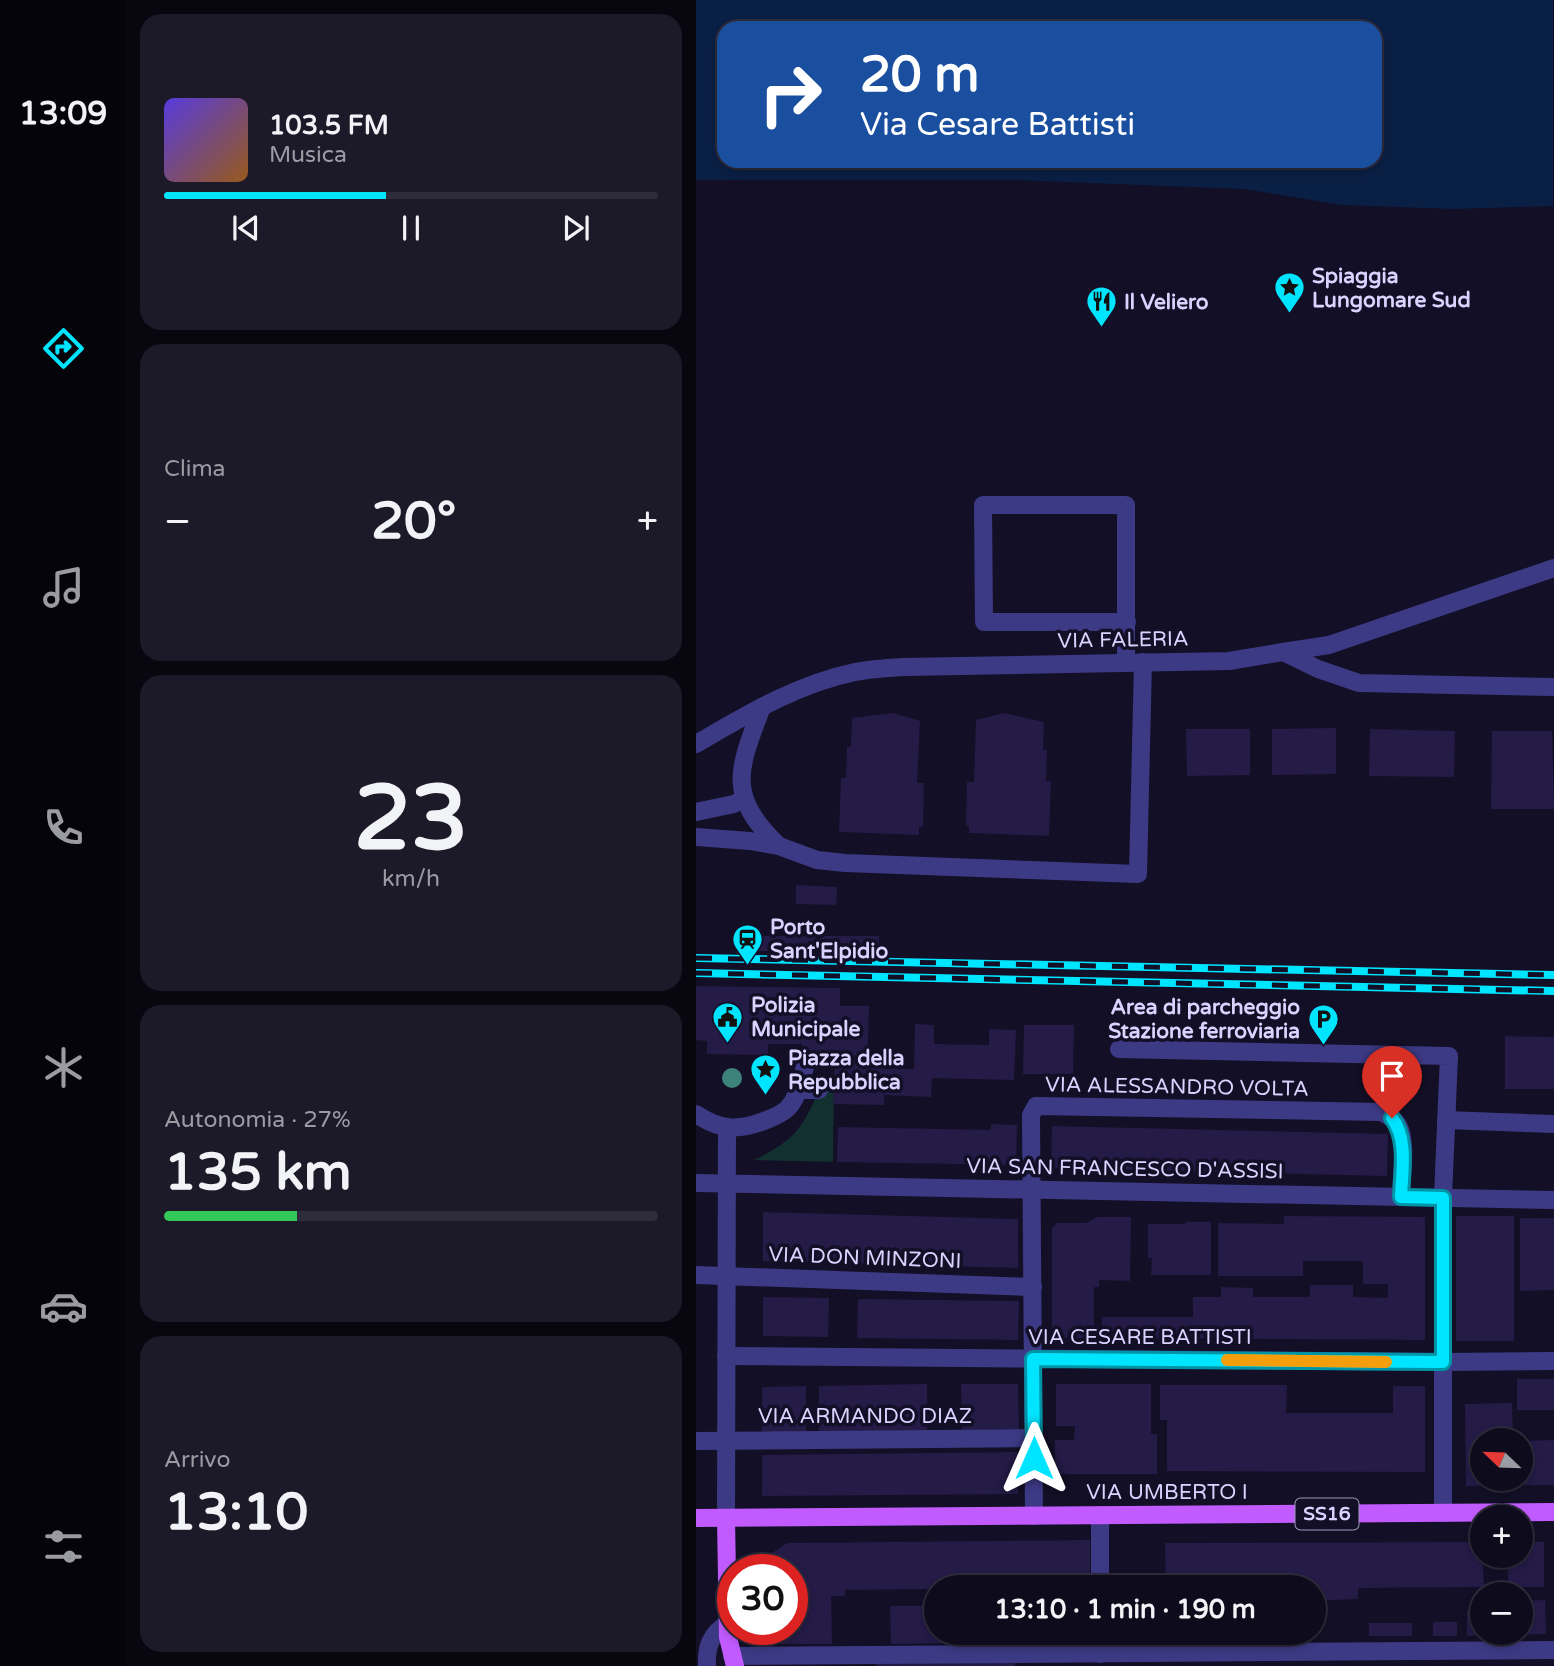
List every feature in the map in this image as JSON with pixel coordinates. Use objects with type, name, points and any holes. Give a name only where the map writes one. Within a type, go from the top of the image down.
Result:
[{"type":"main road","name":"VIA UMBERTO I","points":[[696,1518],[1554,1512]]},
{"type":"main road","points":[[726,1518],[727,1554]]},
{"type":"street","points":[[696,837],[779,846],[817,860],[845,863],[1138,874],[1135,662],[1127,622],[1126,505],[984,505],[984,622],[1127,622]]},
{"type":"street","name":"VIA FALERIA","points":[[696,744],[794,691],[855,672],[904,667],[1229,660],[1283,652],[1328,645],[1554,568]]},
{"type":"street","points":[[1283,652],[1318,670],[1359,683],[1554,687]]},
{"type":"street","points":[[761,707],[744,760],[740,788],[743,799],[758,825],[779,846]]},
{"type":"street","points":[[696,812],[734,804],[743,799]]},
{"type":"street","points":[[1119,1049],[1449,1056],[1443,1198],[1443,1513]]},
{"type":"street","points":[[696,1114],[709,1123],[727,1128],[744,1128],[774,1118],[788,1107],[799,1090],[804,1067]]},
{"type":"street","points":[[799,1090],[819,1090]]},
{"type":"street","name":"VIA ALESSANDRO VOLTA","points":[[1034,1516],[1031,1115],[1036,1106],[1381,1112],[1392,1118],[1400,1127],[1401,1197]]},
{"type":"street","points":[[1446,1120],[1554,1124]]},
{"type":"street","points":[[726,1518],[727,1128]]},
{"type":"street","name":"VIA SAN FRANCESCO D'ASSISI","points":[[696,1183],[1554,1200]]},
{"type":"street","name":"VIA DON MINZONI","points":[[696,1275],[1033,1287]]},
{"type":"street","name":"VIA CESARE BATTISTI","points":[[726,1356],[1443,1362],[1554,1360]]},
{"type":"street","name":"VIA ARMANDO DIAZ","points":[[696,1441],[1033,1438]]},
{"type":"street","points":[[1100,1515],[1100,1575]]},
{"type":"street","points":[[707,1666],[711,1639],[717,1630]]},
{"type":"street","points":[[1100,1645],[1100,1654]]},
{"type":"street","points":[[734,1661],[1554,1650]]},
{"type":"green space","points":[[819,1090],[834,1090],[833,1162],[754,1160],[778,1147],[795,1133]]},
{"type":"water","points":[[696,0],[1553,0],[1553,206],[1454,209],[1342,205],[1244,189],[1016,180],[696,180]]},
{"type":"building","points":[[893,713],[920,721],[917,783],[924,783],[923,827],[919,827],[919,835],[839,832],[841,778],[846,778],[852,718]]},
{"type":"building","points":[[1004,713],[1044,722],[1046,781],[1051,781],[1049,836],[969,833],[969,826],[966,825],[967,782],[974,782],[976,720]]},
{"type":"building","points":[[1336,728],[1336,774],[1272,775],[1272,729]]},
{"type":"building","points":[[1186,729],[1250,729],[1250,775],[1187,776]]},
{"type":"building","points":[[1370,729],[1455,731],[1454,777],[1369,776]]},
{"type":"building","points":[[1492,731],[1552,731],[1554,809],[1491,809]]},
{"type":"building","points":[[796,885],[837,887],[836,905],[796,904]]},
{"type":"building","points":[[756,936],[879,936],[879,951],[755,951]]},
{"type":"building","points":[[696,986],[840,988],[840,1006],[869,1006],[867,1068],[914,1069],[915,1024],[934,1025],[934,1044],[989,1045],[989,1029],[1016,1030],[1014,1080],[932,1078],[931,1097],[884,1095],[884,1105],[833,1104],[835,1052],[802,1051],[802,1044],[768,1044],[768,1055],[707,1054],[707,1041],[696,1040]]},
{"type":"building","points":[[1024,1025],[1074,1025],[1073,1074],[1023,1074]]},
{"type":"building","points":[[1505,1036],[1554,1037],[1554,1089],[1505,1089]]},
{"type":"building","points":[[991,1124],[1017,1125],[1016,1165],[837,1162],[838,1127],[991,1130]]},
{"type":"building","points":[[1052,1126],[1388,1134],[1387,1176],[1051,1168]]},
{"type":"building","points":[[763,1212],[1018,1219],[1018,1268],[763,1261]]},
{"type":"building","points":[[1284,1216],[1425,1217],[1425,1340],[1102,1338],[1102,1317],[1193,1317],[1193,1297],[1221,1297],[1221,1287],[1253,1288],[1253,1297],[1310,1297],[1310,1285],[1353,1285],[1353,1297],[1388,1298],[1388,1284],[1363,1284],[1363,1261],[1303,1261],[1303,1276],[1218,1276],[1218,1223],[1284,1224]]},
{"type":"building","points":[[1456,1216],[1514,1216],[1514,1341],[1456,1341]]},
{"type":"building","points":[[1097,1217],[1131,1217],[1130,1281],[1099,1280],[1099,1287],[1094,1287],[1094,1338],[1052,1338],[1052,1228],[1057,1223],[1086,1223]]},
{"type":"building","points":[[1520,1218],[1554,1218],[1554,1290],[1520,1291]]},
{"type":"building","points":[[1211,1222],[1211,1275],[1151,1275],[1148,1224]]},
{"type":"building","points":[[763,1297],[829,1298],[828,1337],[763,1336]]},
{"type":"building","points":[[858,1299],[1019,1301],[1018,1340],[857,1338]]},
{"type":"building","points":[[1517,1379],[1554,1379],[1554,1410],[1517,1410]]},
{"type":"building","points":[[927,1384],[927,1430],[819,1432],[819,1386]]},
{"type":"building","points":[[961,1384],[1018,1384],[1019,1429],[962,1430]]},
{"type":"building","points":[[1056,1384],[1151,1384],[1151,1434],[1157,1434],[1157,1474],[1055,1474],[1055,1440],[1074,1440],[1075,1426],[1056,1426]]},
{"type":"building","points":[[1160,1385],[1287,1385],[1286,1413],[1393,1413],[1393,1386],[1425,1386],[1425,1472],[1167,1471],[1167,1420],[1160,1420]]},
{"type":"building","points":[[806,1386],[806,1432],[762,1432],[762,1387]]},
{"type":"building","points":[[1512,1403],[1513,1428],[1470,1428],[1470,1486],[1466,1486],[1465,1404]]},
{"type":"building","points":[[1554,1440],[1554,1485],[1533,1485],[1533,1441]]},
{"type":"building","points":[[1018,1452],[1018,1494],[762,1496],[762,1455]]},
{"type":"building","points":[[1090,1540],[1090,1575],[924,1575],[924,1589],[845,1590],[845,1596],[831,1596],[832,1644],[808,1644],[808,1554],[772,1554],[787,1543]]},
{"type":"building","points":[[1470,1542],[1470,1568],[1483,1568],[1484,1582],[1470,1582],[1470,1587],[1358,1588],[1358,1599],[1326,1600],[1326,1575],[1166,1575],[1165,1543]]},
{"type":"building","points":[[1533,1542],[1544,1542],[1544,1587],[1533,1587],[1533,1582],[1508,1582],[1508,1568],[1533,1568]]},
{"type":"building","points":[[1533,1600],[1545,1600],[1546,1634],[1533,1634]]},
{"type":"building","points":[[890,1606],[924,1606],[924,1643],[891,1644]]},
{"type":"building","points":[[1467,1611],[1470,1611],[1470,1636],[1467,1636]]},
{"type":"building","points":[[1433,1622],[1457,1622],[1457,1636],[1433,1636]]},
{"type":"building","points":[[1369,1623],[1412,1623],[1412,1636],[1369,1636]]},
{"type":"building","points":[[1015,1661],[1015,1666],[876,1664]]},
{"type":"railway","points":[[696,958],[1554,975]]},
{"type":"railway","points":[[696,973],[1554,991]]},
{"type":"slow traffic","points":[[1227,1360],[1386,1362]]},
{"type":"place","name":"Spiaggia Lungomare Sud","points":[[1289,315]]},
{"type":"place","name":"Il Veliero","points":[[1101,329]]},
{"type":"place","name":"Porto Sant'Elpidio","points":[[747,966]]},
{"type":"place","name":"Polizia Municipale","points":[[728,1044]]},
{"type":"place","name":"Area di parcheggio Stazione ferroviaria","points":[[1323,1046]]},
{"type":"place","name":"Piazza della Repubblica","points":[[765,1097]]},
{"type":"route","points":[[1034,1458],[1033,1359],[1443,1362],[1443,1198],[1401,1197],[1402,1143],[1400,1127],[1392,1118]]}]
